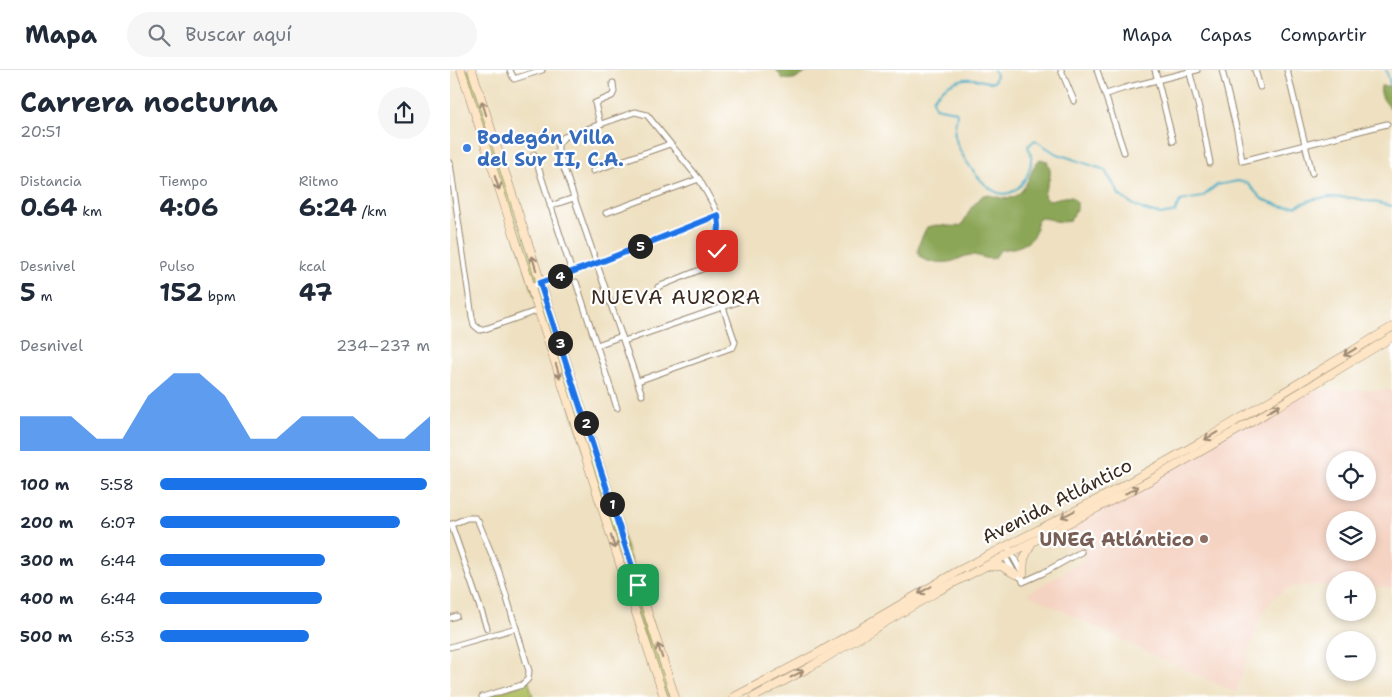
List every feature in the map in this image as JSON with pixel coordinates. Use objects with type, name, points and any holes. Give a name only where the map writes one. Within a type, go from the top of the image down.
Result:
[{"type":"main road","points":[[461,70],[664,697]]},
{"type":"main road","points":[[472,70],[675,697]]},
{"type":"main road","name":"Avenida Atlántico","points":[[734,697],[796,665],[925,589],[1006,550],[1201,442],[1392,327]]},
{"type":"main road","name":"Avenida Atlántico","points":[[754,697],[810,667],[938,591],[986,566],[1006,550],[1031,544],[1199,453],[1392,337]]},
{"type":"main road","points":[[986,566],[1001,566],[1020,576],[1024,559],[1031,544]]},
{"type":"street","points":[[510,70],[514,78],[542,70]]},
{"type":"street","points":[[1061,70],[1074,101]]},
{"type":"street","points":[[1096,70],[1106,94],[1124,152]]},
{"type":"street","points":[[1155,70],[1173,141]]},
{"type":"street","points":[[1106,94],[1198,70]]},
{"type":"street","points":[[1222,70],[1242,161],[1387,124]]},
{"type":"street","points":[[1255,70],[1260,87]]},
{"type":"street","points":[[1287,70],[1312,173]]},
{"type":"street","points":[[1189,71],[1201,116],[1210,163]]},
{"type":"street","points":[[600,124],[595,103],[612,96],[614,92],[612,83]]},
{"type":"street","points":[[642,395],[558,151],[558,144],[564,137],[639,112],[647,116],[699,179],[710,196],[718,215],[719,233],[714,263],[658,287]]},
{"type":"street","points":[[593,172],[670,144]]},
{"type":"street","points":[[534,154],[572,272]]},
{"type":"street","points":[[450,163],[474,325],[480,330],[539,310]]},
{"type":"street","points":[[606,213],[699,179]]},
{"type":"street","points":[[550,206],[574,198]]},
{"type":"street","points":[[531,286],[597,263],[718,215]]},
{"type":"street","points":[[576,282],[617,408]]},
{"type":"street","points":[[597,345],[623,339],[746,298]]},
{"type":"street","points":[[638,381],[733,347],[735,342],[723,307]]},
{"type":"street","points":[[482,697],[522,685],[528,679],[529,671],[499,572],[478,521],[475,518],[467,518],[450,524],[487,628]]},
{"type":"street","points":[[1006,550],[1023,582],[1081,552]]},
{"type":"street","points":[[450,647],[516,628]]},
{"type":"shaded area","name":"UNEG Atlántico","points":[[1305,390],[1392,390],[1392,588],[1376,587],[1376,571],[1326,571],[1326,586],[1293,587],[1283,592],[1273,599],[1258,623],[1236,693],[1027,594],[1085,560],[1065,525]]},
{"type":"green space","points":[[461,70],[472,70],[675,697],[664,697]]},
{"type":"green space","points":[[776,70],[809,70],[797,78],[783,79]]},
{"type":"green space","points":[[1381,86],[1392,86],[1392,110],[1382,96]]},
{"type":"green space","points":[[1040,159],[1047,161],[1050,171],[1050,178],[1044,195],[1048,200],[1072,197],[1077,202],[1077,209],[1070,221],[1061,222],[1039,218],[1035,233],[1029,241],[1020,246],[1000,250],[995,258],[989,259],[972,255],[952,261],[934,262],[921,258],[918,249],[927,227],[962,225],[971,208],[983,195],[1010,198],[1016,195],[1025,186]]},
{"type":"green space","points":[[528,679],[533,697],[482,697],[522,685]]},
{"type":"waterway","points":[[994,70],[996,75],[994,82],[974,79],[956,81],[933,99],[935,107],[957,113],[955,133],[961,151],[978,177],[992,190],[999,193],[1006,194],[1012,192],[1022,183],[1031,163],[1028,146],[1035,140],[1055,153],[1105,170],[1119,195],[1152,213],[1167,214],[1175,212],[1180,201],[1202,197],[1217,185],[1238,181],[1247,183],[1262,199],[1283,207],[1296,206],[1314,199],[1330,197],[1354,198],[1392,206]]},
{"type":"waterway","points":[[1386,70],[1392,90]]},
{"type":"place","name":"Bodegón Villa del Sur II, C.A.","points":[[467,148]]},
{"type":"place","name":"UNEG Atlántico","points":[[1204,539]]},
{"type":"district","name":"NUEVA AURORA","points":[[676,297]]},
{"type":"route","points":[[638,585],[540,283],[603,261],[718,215],[717,251]]}]
